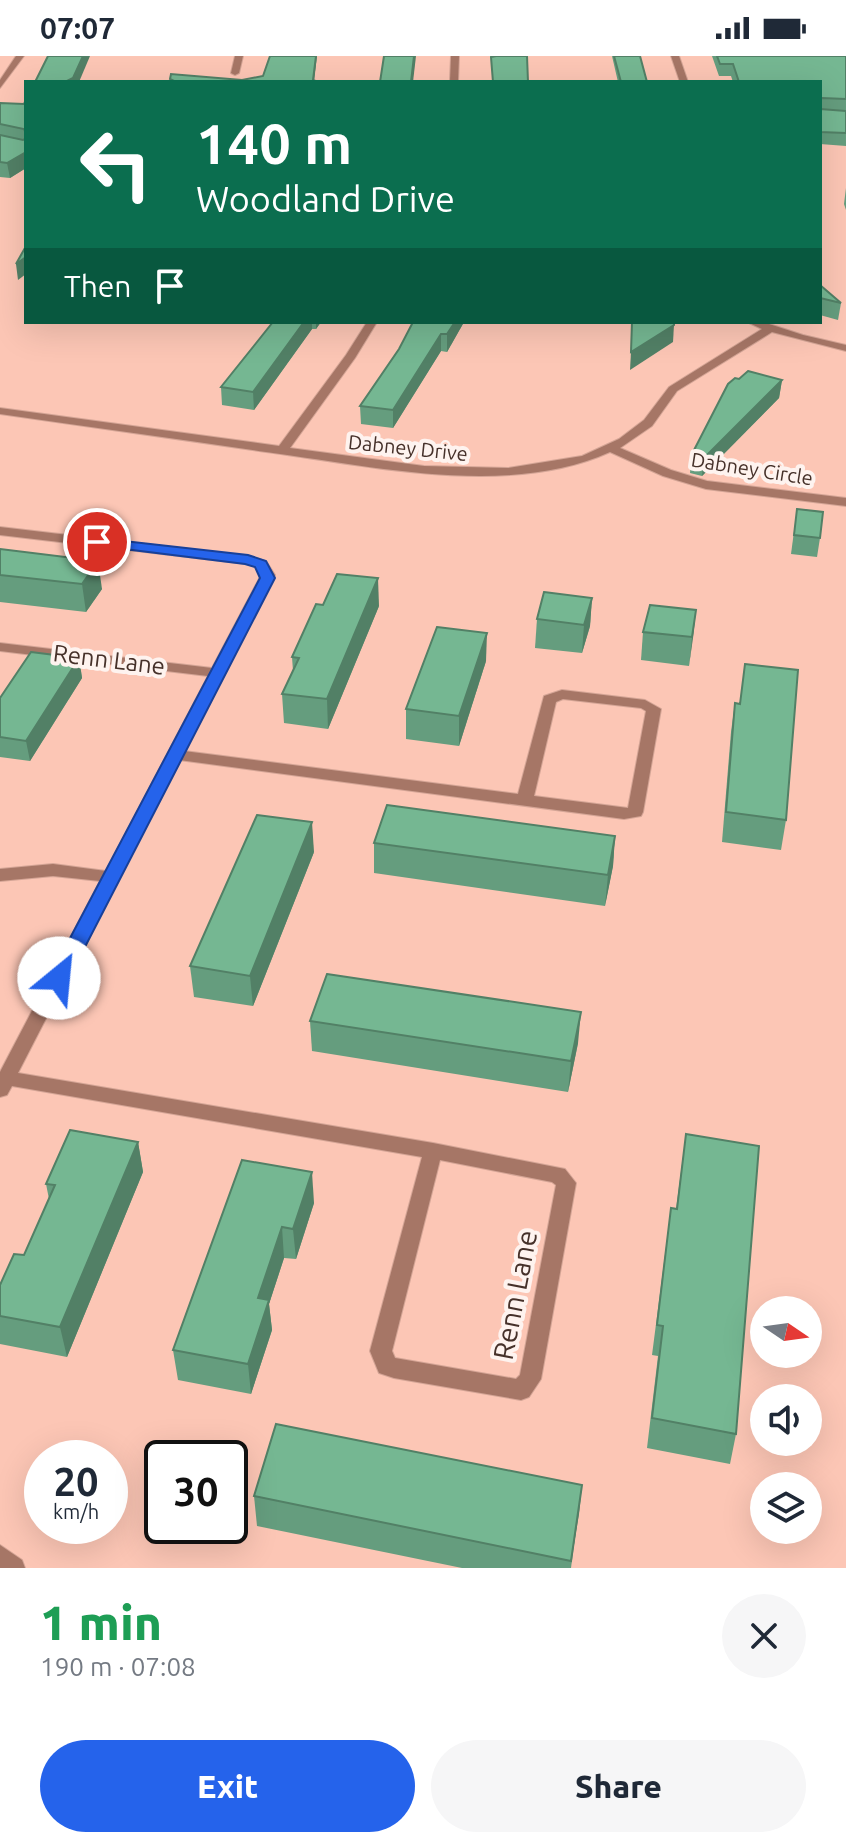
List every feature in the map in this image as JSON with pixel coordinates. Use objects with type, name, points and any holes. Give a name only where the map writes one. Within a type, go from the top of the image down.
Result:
[{"type":"street","points":[[0,86],[20,56]]},
{"type":"street","points":[[235,73],[239,56]]},
{"type":"street","points":[[454,80],[455,56]]},
{"type":"street","points":[[675,56],[683,80]]},
{"type":"street","points":[[0,66],[14,65]]},
{"type":"street","points":[[282,450],[371,324]]},
{"type":"street","points":[[757,324],[846,348]]},
{"type":"street","name":"Dabney Drive","points":[[0,411],[424,470],[484,473],[552,466],[610,448],[648,423],[673,389],[770,329]]},
{"type":"street","name":"Dabney Circle","points":[[610,448],[667,473],[706,485],[846,502]]},
{"type":"street","name":"Renn Lane","points":[[0,531],[248,560],[263,567],[268,578],[3,1084],[433,1151],[558,1175],[566,1183],[530,1379],[521,1390],[394,1368],[387,1366],[383,1358],[381,1351],[433,1151]]},
{"type":"street","name":"Renn Lane","points":[[0,647],[218,673]]},
{"type":"street","points":[[174,755],[624,814],[635,812],[654,709],[562,694],[552,696],[525,800]]},
{"type":"street","points":[[0,875],[53,870],[112,877]]},
{"type":"street","points":[[0,1557],[13,1568]]},
{"type":"building","points":[[48,56],[83,56],[73,78],[36,80]]},
{"type":"building","points":[[270,56],[316,56],[313,80],[242,80],[263,76]]},
{"type":"building","points":[[384,56],[414,56],[411,80],[380,80]]},
{"type":"building","points":[[527,56],[528,80],[493,80],[491,57]]},
{"type":"building","points":[[614,56],[640,56],[646,80],[620,80]]},
{"type":"building","points":[[717,56],[846,56],[846,99],[822,98],[822,80],[738,80],[733,64],[720,64]]},
{"type":"building","points":[[171,74],[242,80],[172,80]]},
{"type":"building","points":[[0,103],[24,104],[24,129],[0,124]]},
{"type":"building","points":[[822,109],[846,111],[846,133],[822,132]]},
{"type":"building","points":[[0,135],[24,139],[24,153],[7,163],[0,162]]},
{"type":"building","points":[[822,287],[841,303],[822,298]]},
{"type":"building","points":[[271,324],[303,324],[253,392],[221,387]]},
{"type":"building","points":[[412,324],[454,324],[447,334],[441,334],[393,410],[360,406],[399,349]]},
{"type":"building","points":[[632,324],[674,324],[674,325],[631,352]]},
{"type":"building","points":[[748,371],[782,380],[704,458],[692,454],[728,384]]},
{"type":"building","points":[[797,509],[823,512],[820,538],[794,535]]},
{"type":"building","points":[[0,549],[98,561],[82,584],[0,575]]},
{"type":"building","points":[[337,574],[378,578],[327,699],[282,694],[299,658],[292,657],[316,604],[323,605]]},
{"type":"building","points":[[544,592],[592,598],[584,625],[537,619]]},
{"type":"building","points":[[650,605],[696,610],[692,637],[643,632]]},
{"type":"building","points":[[437,627],[487,633],[459,716],[406,709]]},
{"type":"building","points":[[31,652],[79,658],[26,741],[0,737],[0,698]]},
{"type":"building","points":[[745,664],[798,670],[786,820],[726,812],[735,703],[740,704]]},
{"type":"building","points":[[387,805],[615,836],[608,875],[374,843]]},
{"type":"building","points":[[257,815],[312,822],[250,976],[190,966]]},
{"type":"building","points":[[327,974],[581,1012],[571,1061],[310,1021]]},
{"type":"building","points":[[70,1130],[138,1142],[60,1327],[0,1316],[0,1285],[14,1254],[24,1255],[55,1185],[46,1184]]},
{"type":"building","points":[[686,1134],[759,1146],[736,1434],[652,1418],[663,1326],[657,1325],[671,1208],[677,1209]]},
{"type":"building","points":[[242,1160],[312,1172],[293,1229],[282,1227],[258,1298],[269,1300],[248,1364],[173,1350]]},
{"type":"building","points":[[276,1424],[582,1485],[571,1561],[254,1496]]},
{"type":"route","points":[[59,978],[268,578],[261,564],[248,560],[97,542]]}]
